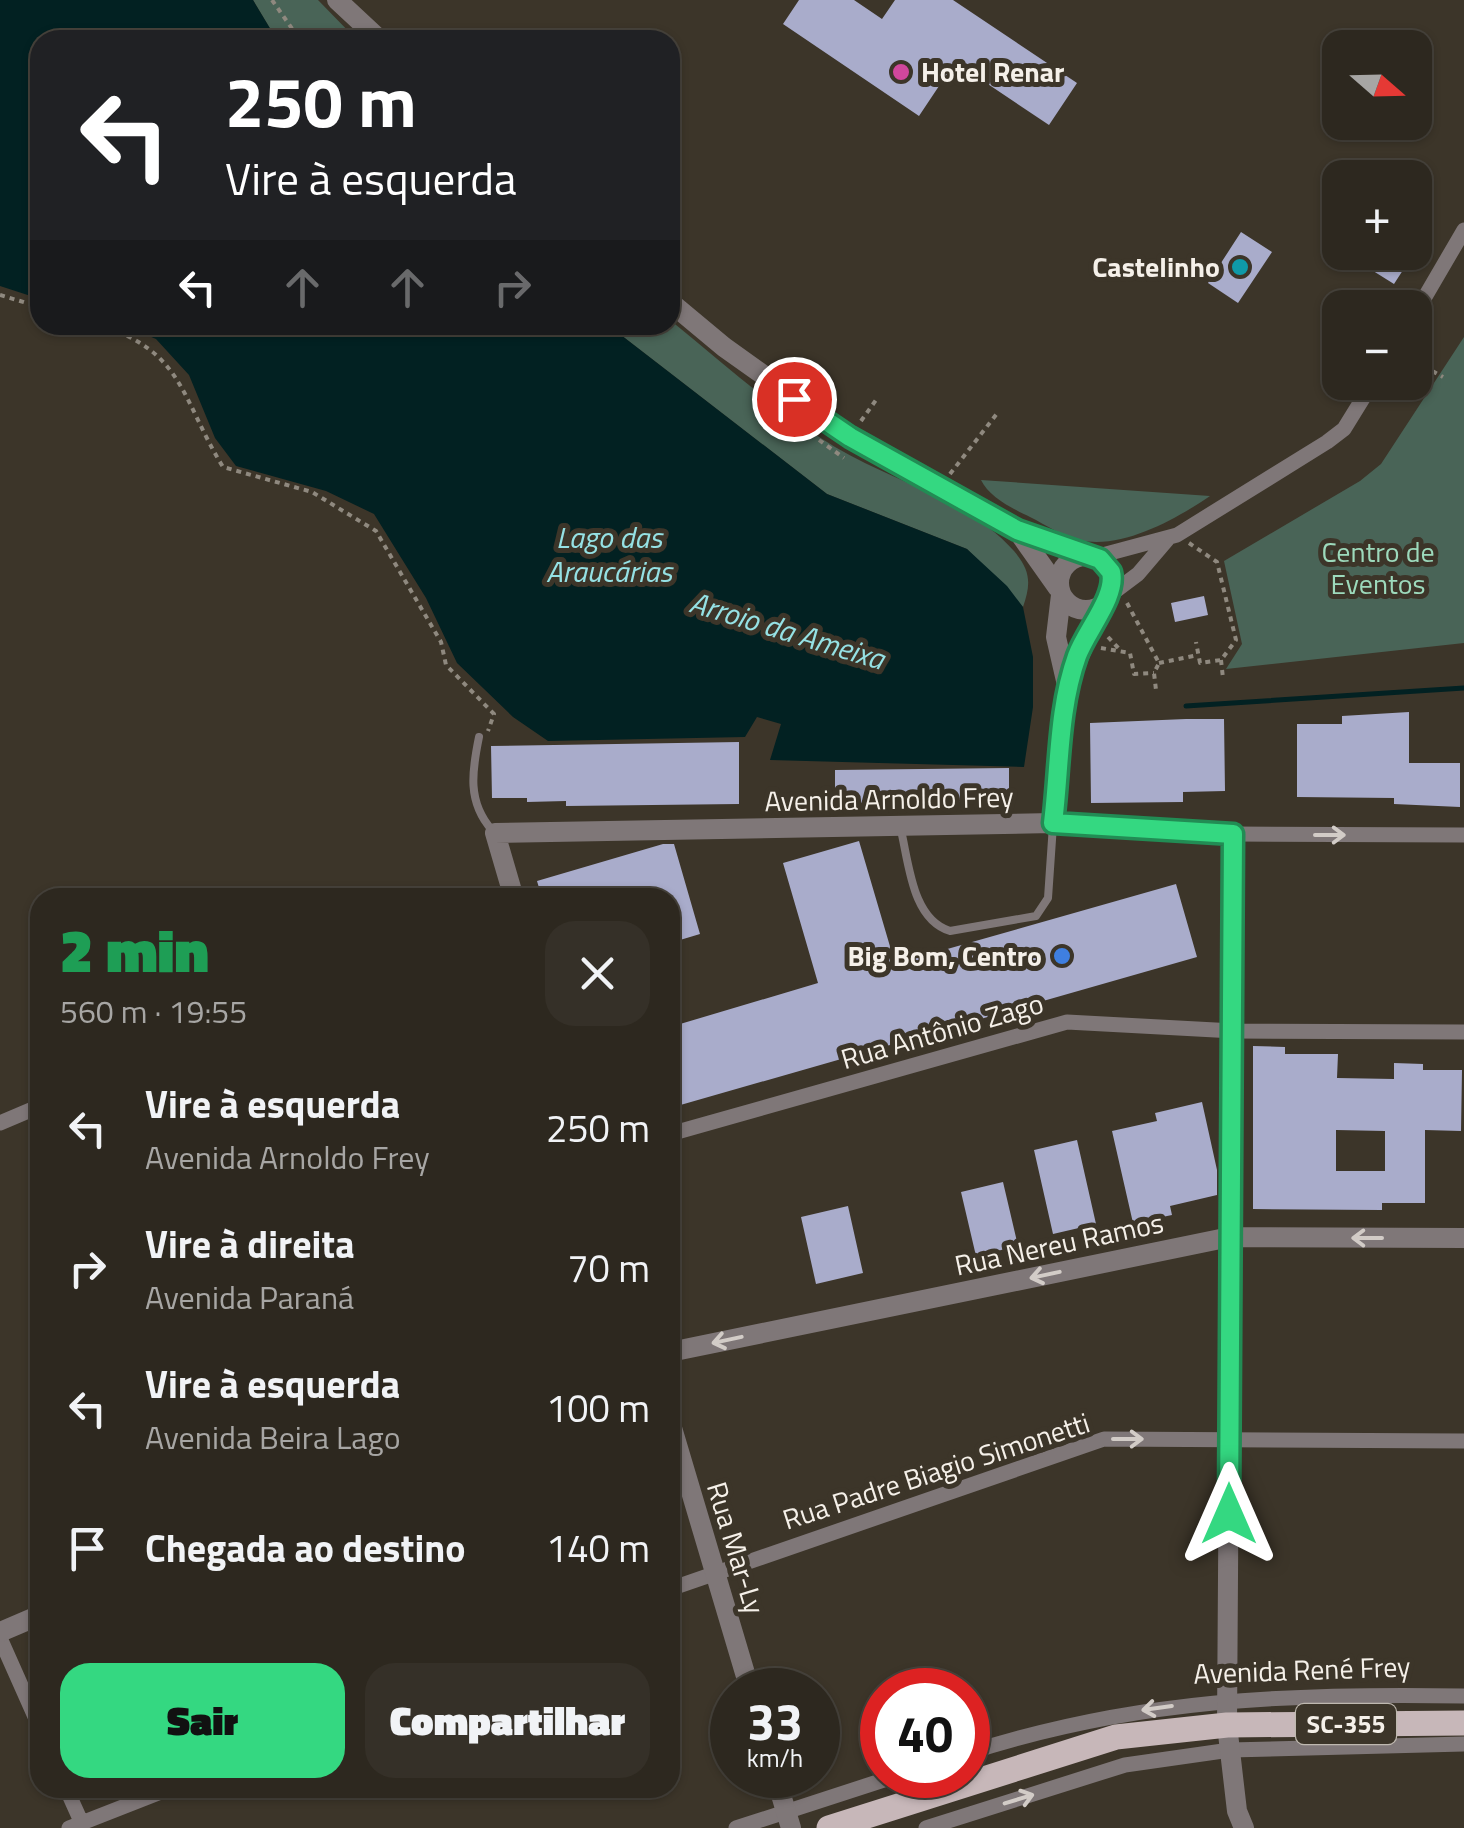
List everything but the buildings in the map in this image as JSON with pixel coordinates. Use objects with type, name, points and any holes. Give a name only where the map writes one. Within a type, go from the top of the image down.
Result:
[{"type":"main road","name":"Avenida René Frey","points":[[828,1828],[1116,1738],[1229,1738],[1464,1723]]},
{"type":"street","points":[[337,0],[369,30]]},
{"type":"street","points":[[1430,290],[1460,244],[1464,230]]},
{"type":"street","points":[[680,310],[724,347],[850,437],[1017,530],[1089,556],[1111,572],[1110,597]]},
{"type":"street","points":[[1053,823],[1066,685],[1082,644],[1110,597],[1172,538],[1344,429],[1362,400]]},
{"type":"street","points":[[1017,530],[1060,592],[1078,610],[1110,597]]},
{"type":"street","points":[[1066,685],[1056,637],[1064,566],[1124,546],[1172,538]]},
{"type":"street","name":"Avenida Arnoldo Frey","points":[[495,833],[1053,823],[1233,834],[1464,835]]},
{"type":"street","points":[[495,833],[511,888]]},
{"type":"street","points":[[1233,834],[1228,1698],[1229,1738],[1244,1828]]},
{"type":"street","name":"Rua Antônio Zago","points":[[680,1131],[1067,1022],[1234,1031],[1464,1032]]},
{"type":"street","points":[[0,1123],[30,1110]]},
{"type":"street","name":"Rua Nereu Ramos","points":[[680,1350],[1230,1237],[1464,1238]]},
{"type":"street","name":"Rua Padre Biagio Simonetti","points":[[680,1585],[1104,1440],[1464,1441]]},
{"type":"street","name":"Rua Mar-Ly","points":[[680,1455],[743,1668]]},
{"type":"street","points":[[30,1620],[0,1635],[30,1705]]},
{"type":"street","name":"Avenida René Frey","points":[[990,1747],[1104,1716],[1228,1698],[1464,1696]]},
{"type":"street","name":"Avenida René Frey","points":[[926,1828],[1229,1738],[1464,1744]]},
{"type":"street","points":[[736,1828],[788,1820],[860,1791]]},
{"type":"street","points":[[69,1798],[78,1826],[147,1798]]},
{"type":"lane","points":[[480,737],[472,789],[478,814],[495,833]]},
{"type":"lane","points":[[900,826],[923,912],[938,927],[950,931],[1036,916],[1048,898],[1053,823]]},
{"type":"path","points":[[272,0],[293,30]]},
{"type":"path","points":[[0,295],[30,304]]},
{"type":"path","points":[[125,335],[144,342],[162,357],[224,467],[312,492],[376,531],[441,642],[446,665],[494,714],[492,729],[480,737]]},
{"type":"path","points":[[1432,372],[1443,378]]},
{"type":"path","points":[[850,437],[876,400]]},
{"type":"path","points":[[941,486],[999,411]]},
{"type":"path","points":[[1172,538],[1217,562],[1236,640],[1220,660],[1200,663],[1196,642]]},
{"type":"path","points":[[1110,597],[1159,663]]},
{"type":"path","points":[[1082,644],[1130,654],[1134,674],[1154,673]]},
{"type":"path","points":[[1159,663],[1198,655]]},
{"type":"path","points":[[1220,660],[1223,678]]},
{"type":"path","points":[[1156,690],[1154,673],[1159,663]]},
{"type":"green space","points":[[253,0],[318,0],[347,30],[271,30]]},
{"type":"green space","points":[[680,328],[813,433],[975,518],[996,533],[1024,565],[1028,584],[1023,607],[967,549],[827,494],[621,335],[680,335]]},
{"type":"green space","name":"Centro de Eventos","points":[[1464,337],[1464,643],[1226,669],[1242,644],[1224,561],[1360,481],[1381,464],[1423,400],[1432,400],[1432,386]]},
{"type":"green space","points":[[981,480],[1210,496],[1148,530],[1096,542],[1066,536],[1016,510],[996,497]]},
{"type":"water","points":[[0,0],[253,0],[271,30],[30,30],[30,296],[0,286]]},
{"type":"water","name":"Lago das Araucárias","points":[[147,335],[621,335],[827,494],[967,549],[1007,586],[1023,607],[1033,657],[1033,707],[1024,767],[770,760],[781,724],[757,717],[745,737],[548,741],[513,717],[457,663],[426,598],[374,514],[326,491],[236,466],[215,438],[189,375],[156,339]]},
{"type":"waterway","name":"Arroio da Ameixa","points":[[1186,706],[1464,688]]},
{"type":"place","name":"Hotel Renar","points":[[901,72]]},
{"type":"place","name":"Castelinho","points":[[1240,267]]},
{"type":"place","name":"Big Bom, Centro","points":[[1062,956]]},
{"type":"route","points":[[794,399],[850,437],[1017,530],[1082,556],[1100,559],[1111,572],[1110,595],[1100,606],[1066,685],[1053,823],[1233,834],[1229,1514]]}]
